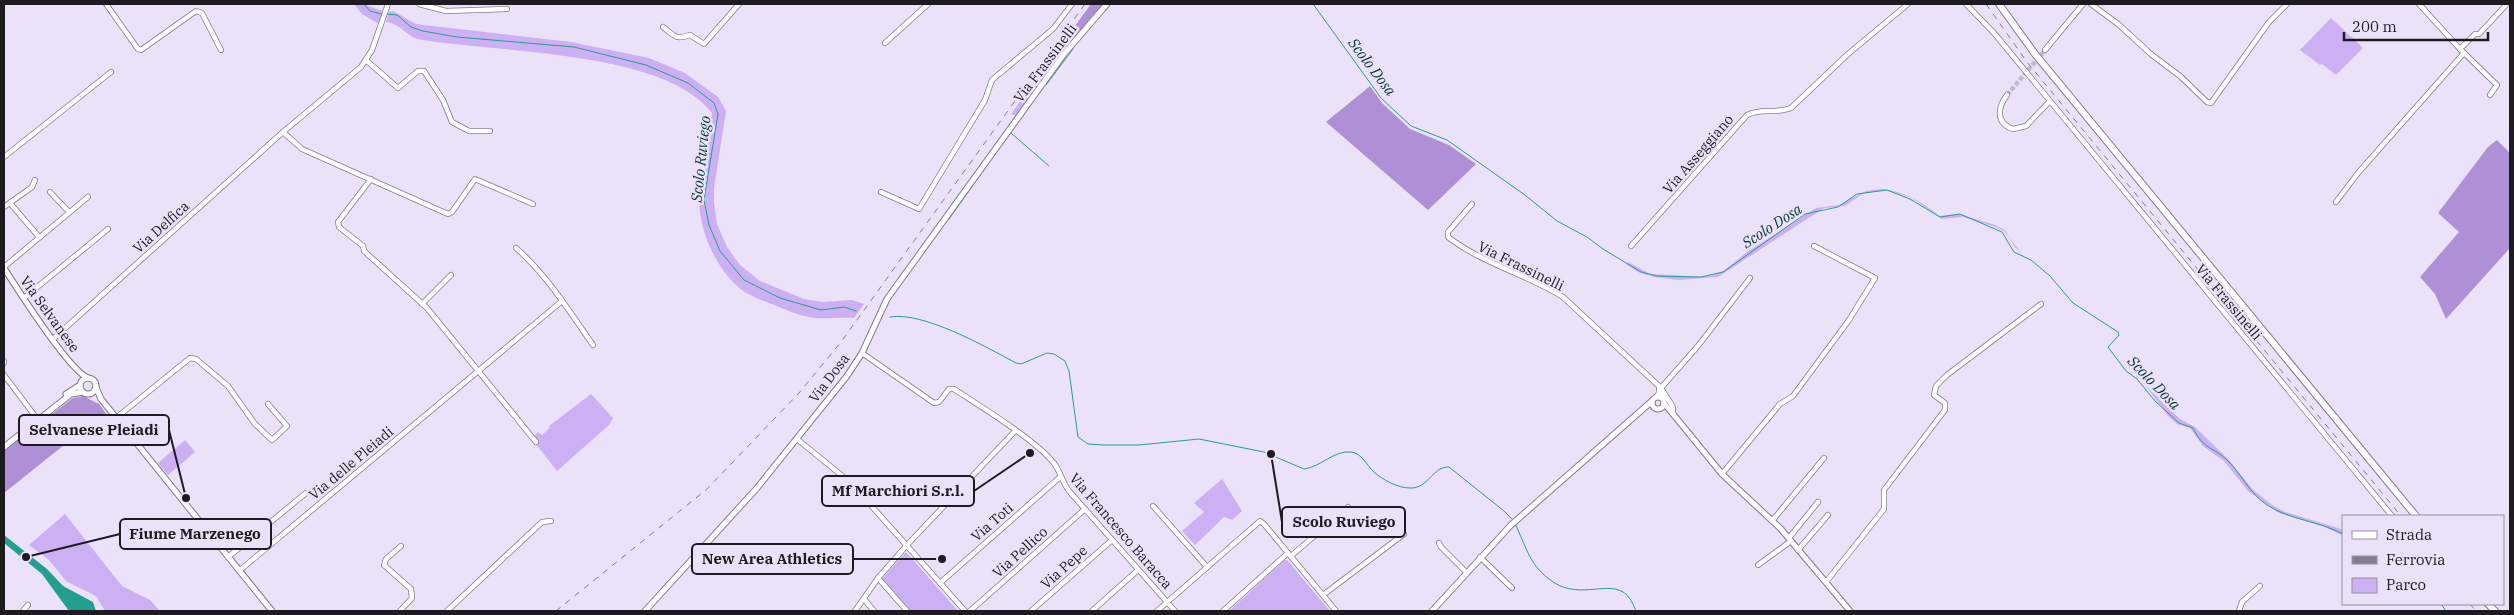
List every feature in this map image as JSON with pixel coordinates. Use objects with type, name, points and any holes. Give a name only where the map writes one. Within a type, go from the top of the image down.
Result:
[{"type":"main road","points":[[1999,4],[2035,54],[2415,515]]},
{"type":"street","points":[[106,4],[138,49],[141,50],[196,11],[202,14],[221,50]]},
{"type":"street","name":"Via Delfica","points":[[53,338],[283,132],[367,61],[388,4]]},
{"type":"street","points":[[419,4],[446,11],[507,9]]},
{"type":"street","points":[[663,27],[678,38],[683,39],[690,35],[704,44],[739,4]]},
{"type":"street","points":[[885,43],[928,4]]},
{"type":"street","points":[[882,192],[919,209],[987,96],[992,80],[1053,28],[1072,4]]},
{"type":"street","name":"Via Frassinelli","points":[[1004,138],[1064,54],[1107,4]]},
{"type":"street","name":"Via Asseggiano","points":[[1631,246],[1747,115],[1760,111],[1778,111],[1791,108],[1848,54],[1908,4]]},
{"type":"street","name":"Via Frassinelli","points":[[1966,4],[1994,33],[2391,515]]},
{"type":"street","points":[[2045,50],[2083,4]]},
{"type":"street","points":[[2091,4],[2180,76],[2207,102],[2212,103],[2269,22],[2287,4]]},
{"type":"street","points":[[2419,4],[2460,49],[2497,84],[2490,95]]},
{"type":"street","points":[[2460,49],[2475,34],[2478,34],[2507,4]]},
{"type":"street","points":[[2336,202],[2358,173],[2464,53]]},
{"type":"street","points":[[367,61],[398,88],[418,71],[424,71],[443,100],[452,122],[470,131],[490,132]]},
{"type":"street","points":[[4,157],[111,72]]},
{"type":"street","points":[[2007,95],[2000,108],[2000,116],[2004,124],[2013,129],[2026,126],[2049,102]]},
{"type":"street","points":[[283,132],[302,149],[448,214],[452,212],[475,179],[533,204]]},
{"type":"street","name":"Via Dosa","points":[[645,611],[757,488],[798,439],[862,353],[887,299],[1004,138]]},
{"type":"street","points":[[371,179],[338,222],[339,227],[363,246],[364,251],[422,304],[536,442]]},
{"type":"street","points":[[4,207],[32,187],[35,180]]},
{"type":"street","points":[[50,192],[69,212]]},
{"type":"street","points":[[4,268],[88,197]]},
{"type":"street","points":[[10,203],[40,237]]},
{"type":"street","name":"Via Frassinelli","points":[[1472,204],[1448,232],[1448,237],[1467,252],[1548,288],[1563,297],[1659,386],[1673,407],[1671,412]]},
{"type":"street","points":[[24,298],[108,229]]},
{"type":"street","points":[[1722,474],[1780,404],[1793,396],[1849,320],[1875,278],[1814,246]]},
{"type":"street","points":[[516,248],[529,259],[593,345]]},
{"type":"street","name":"Via Selvanese","points":[[4,268],[53,338],[80,373],[88,378]]},
{"type":"street","points":[[422,304],[451,275]]},
{"type":"street","points":[[1432,611],[1510,525],[1643,411],[1659,393],[1659,386],[1698,346],[1750,278]]},
{"type":"street","name":"Via delle Pleiadi","points":[[239,571],[562,301]]},
{"type":"street","points":[[1826,582],[1884,509],[1884,490],[1945,410],[1945,403],[1934,395],[1936,386],[1947,375],[2041,304]]},
{"type":"street","name":"Via Francesco Baracca","points":[[862,353],[933,402],[938,403],[949,389],[954,389],[1044,452],[1056,466],[1060,478],[1085,509],[1175,611]]},
{"type":"street","points":[[116,418],[190,358],[196,359],[228,386],[255,424],[272,440],[287,426],[268,404]]},
{"type":"street","name":"Via Selvanese","points":[[80,373],[81,383]]},
{"type":"street","points":[[4,375],[37,419]]},
{"type":"street","points":[[4,447],[81,383],[88,378],[94,381],[101,399],[272,611]]},
{"type":"street","points":[[81,383],[83,392]]},
{"type":"street","name":"Via Frassinelli","points":[[1659,386],[1662,391],[1663,401],[1722,474],[1790,539],[1850,611]]},
{"type":"street","points":[[90,394],[96,387]]},
{"type":"street","points":[[4,442],[71,394],[83,392],[101,399]]},
{"type":"street","points":[[1654,399],[1663,401],[1657,408]]},
{"type":"street","points":[[1654,399],[1657,408]]},
{"type":"street","points":[[1643,411],[1657,408],[1671,412]]},
{"type":"street","points":[[855,611],[878,578],[907,545],[1015,431]]},
{"type":"street","points":[[798,439],[850,483],[965,611]]},
{"type":"street","points":[[1772,521],[1824,458]]},
{"type":"street","name":"Via Toti","points":[[940,583],[1060,478]]},
{"type":"street","points":[[228,557],[306,493]]},
{"type":"street","points":[[1758,565],[1790,539],[1818,502]]},
{"type":"street","points":[[1153,506],[1206,567]]},
{"type":"street","points":[[1223,611],[1348,507]]},
{"type":"street","name":"Via Pellico","points":[[970,611],[1085,509]]},
{"type":"street","points":[[1798,550],[1828,515]]},
{"type":"street","points":[[447,611],[542,522],[551,521]]},
{"type":"street","points":[[1157,611],[1258,522],[1264,524],[1336,611]]},
{"type":"street","points":[[1322,595],[1404,534]]},
{"type":"street","name":"Via Pepe","points":[[1031,611],[1112,540]]},
{"type":"street","points":[[1439,543],[1466,572]]},
{"type":"street","points":[[400,611],[412,598],[411,589],[384,565],[386,559],[401,546]]},
{"type":"street","points":[[1480,557],[1512,588]]},
{"type":"street","points":[[1092,611],[1138,570]]},
{"type":"street","points":[[878,578],[907,611]]},
{"type":"street","points":[[2239,611],[2242,602],[2260,586]]},
{"type":"street","points":[[864,598],[874,611]]},
{"type":"street","points":[[23,611],[28,604]]},
{"type":"green space","points":[[354,4],[367,5],[384,11],[379,24],[362,14]]},
{"type":"green space","points":[[393,11],[416,24],[571,42],[649,58],[685,73],[718,97],[726,111],[714,188],[714,203],[717,224],[727,247],[740,265],[760,281],[804,299],[823,302],[852,300],[864,304],[854,318],[807,317],[751,295],[740,289],[728,277],[709,245],[700,210],[700,188],[710,135],[712,113],[689,92],[656,76],[617,65],[575,57],[417,39],[395,24],[386,22],[389,12]]},
{"type":"green space","points":[[2331,18],[2363,48],[2336,75],[2300,50]]},
{"type":"green space","points":[[1045,67],[1045,75],[1016,116],[1011,114]]},
{"type":"green space","points":[[1881,189],[1889,190],[1897,192],[1912,198],[1887,190],[1864,193],[1845,206],[1824,208],[1718,277],[1678,280],[1654,277],[1638,272],[1626,264],[1628,262],[1650,274],[1701,277],[1714,275],[1725,270],[1747,252],[1816,208],[1839,205],[1866,191]]},
{"type":"green space","points":[[1912,198],[1939,216],[1959,214],[1995,225],[2005,230],[2009,238],[2004,231],[1996,227],[1963,217],[1942,219]]},
{"type":"green space","points":[[2146,386],[2180,419],[2195,427],[2229,460],[2252,489],[2272,505],[2285,512],[2342,530],[2342,536],[2323,526],[2279,513],[2248,491],[2224,461],[2203,446],[2190,428],[2177,424],[2168,416]]},
{"type":"green space","points":[[591,394],[613,418],[610,424],[557,471],[535,443],[537,440],[534,436],[538,432],[542,435],[550,428],[549,426]]},
{"type":"green space","points":[[185,440],[195,452],[168,475],[158,463]]},
{"type":"green space","points":[[1222,479],[1242,511],[1232,520],[1224,517],[1195,545],[1182,531],[1204,512],[1194,503]]},
{"type":"green space","points":[[65,514],[122,586],[150,600],[160,611],[105,611],[96,596],[66,581],[49,560],[29,545]]},
{"type":"green space","points":[[905,553],[958,611],[911,611],[882,579]]},
{"type":"green space","points":[[1285,560],[1330,611],[1229,611]]},
{"type":"shaded area","points":[[1091,4],[1105,4],[1092,16],[1045,75],[1045,67]]},
{"type":"shaded area","points":[[1370,86],[1382,103],[1410,129],[1449,145],[1476,164],[1428,210],[1326,122]]},
{"type":"shaded area","points":[[2497,140],[2510,153],[2510,248],[2446,319],[2435,294],[2420,277],[2459,232],[2438,213],[2488,147]]},
{"type":"shaded area","points":[[83,396],[99,404],[116,427],[111,430],[108,428],[95,440],[84,429],[4,493],[4,451],[73,398]]},
{"type":"shaded area","points":[[4,535],[47,569],[63,586],[93,602],[96,611],[69,611],[42,574],[4,543]]},
{"type":"waterway","name":"Scolo Ruviego","points":[[364,4],[370,11],[382,14]]},
{"type":"waterway","points":[[1107,8],[1111,4]]},
{"type":"waterway","name":"Scolo Dosa","points":[[1313,4],[1381,98],[1411,126],[1447,140],[1525,195],[1557,221],[1587,237],[1641,272],[1657,276],[1701,277],[1723,272],[1805,214],[1838,207],[1857,194],[1887,190],[1910,199],[1940,217],[1960,214],[2002,232],[2014,252],[2031,260],[2050,276],[2073,303],[2118,332],[2119,335],[2108,347],[2126,371],[2137,379],[2155,401],[2179,423],[2193,428],[2204,444],[2226,459],[2261,500],[2285,514],[2342,534]]},
{"type":"waterway","name":"Scolo Ruviego","points":[[386,14],[397,15],[411,27],[423,31],[457,37],[574,47],[646,65],[688,83],[714,103],[718,114],[704,200],[709,225],[720,251],[744,280],[780,298],[821,310],[844,307],[856,311]]},
{"type":"waterway","points":[[1046,85],[1073,49]]},
{"type":"waterway","points":[[1011,133],[1049,166]]},
{"type":"waterway","points":[[949,219],[1007,137]]},
{"type":"waterway","name":"Scolo Ruviego","points":[[890,317],[919,319],[936,325],[972,340],[1016,363],[1021,364],[1047,353],[1054,354],[1065,361],[1069,371],[1078,437],[1088,444],[1139,445],[1199,439],[1264,452],[1304,469],[1310,468],[1333,456],[1351,452],[1361,457],[1382,478],[1405,488],[1421,485],[1439,470],[1449,467],[1513,520]]},
{"type":"waterway","name":"Scolo Ruviego","points":[[1515,524],[1536,567],[1549,579],[1569,589],[1616,589],[1628,596],[1636,611]]},
{"type":"waterway","name":"Scolo Dosa","points":[[2442,605],[2446,611]]},
{"type":"tunnel","points":[[2007,95],[2045,50]]},
{"type":"railway","points":[[556,611],[707,489],[799,393],[841,342],[1085,4]]},
{"type":"railway","points":[[1986,4],[2027,62],[2400,515]]},
{"type":"railway","points":[[2471,605],[2476,611]]},
{"type":"place","name":"Mf Marchiori S.r.l.","points":[[1030,453]]},
{"type":"place","name":"Scolo Ruviego","points":[[1271,454]]},
{"type":"place","name":"Selvanese Pleiadi","points":[[186,498]]},
{"type":"place","name":"Fiume Marzenego","points":[[26,557]]},
{"type":"place","name":"New Area Athletics","points":[[942,559]]}]
